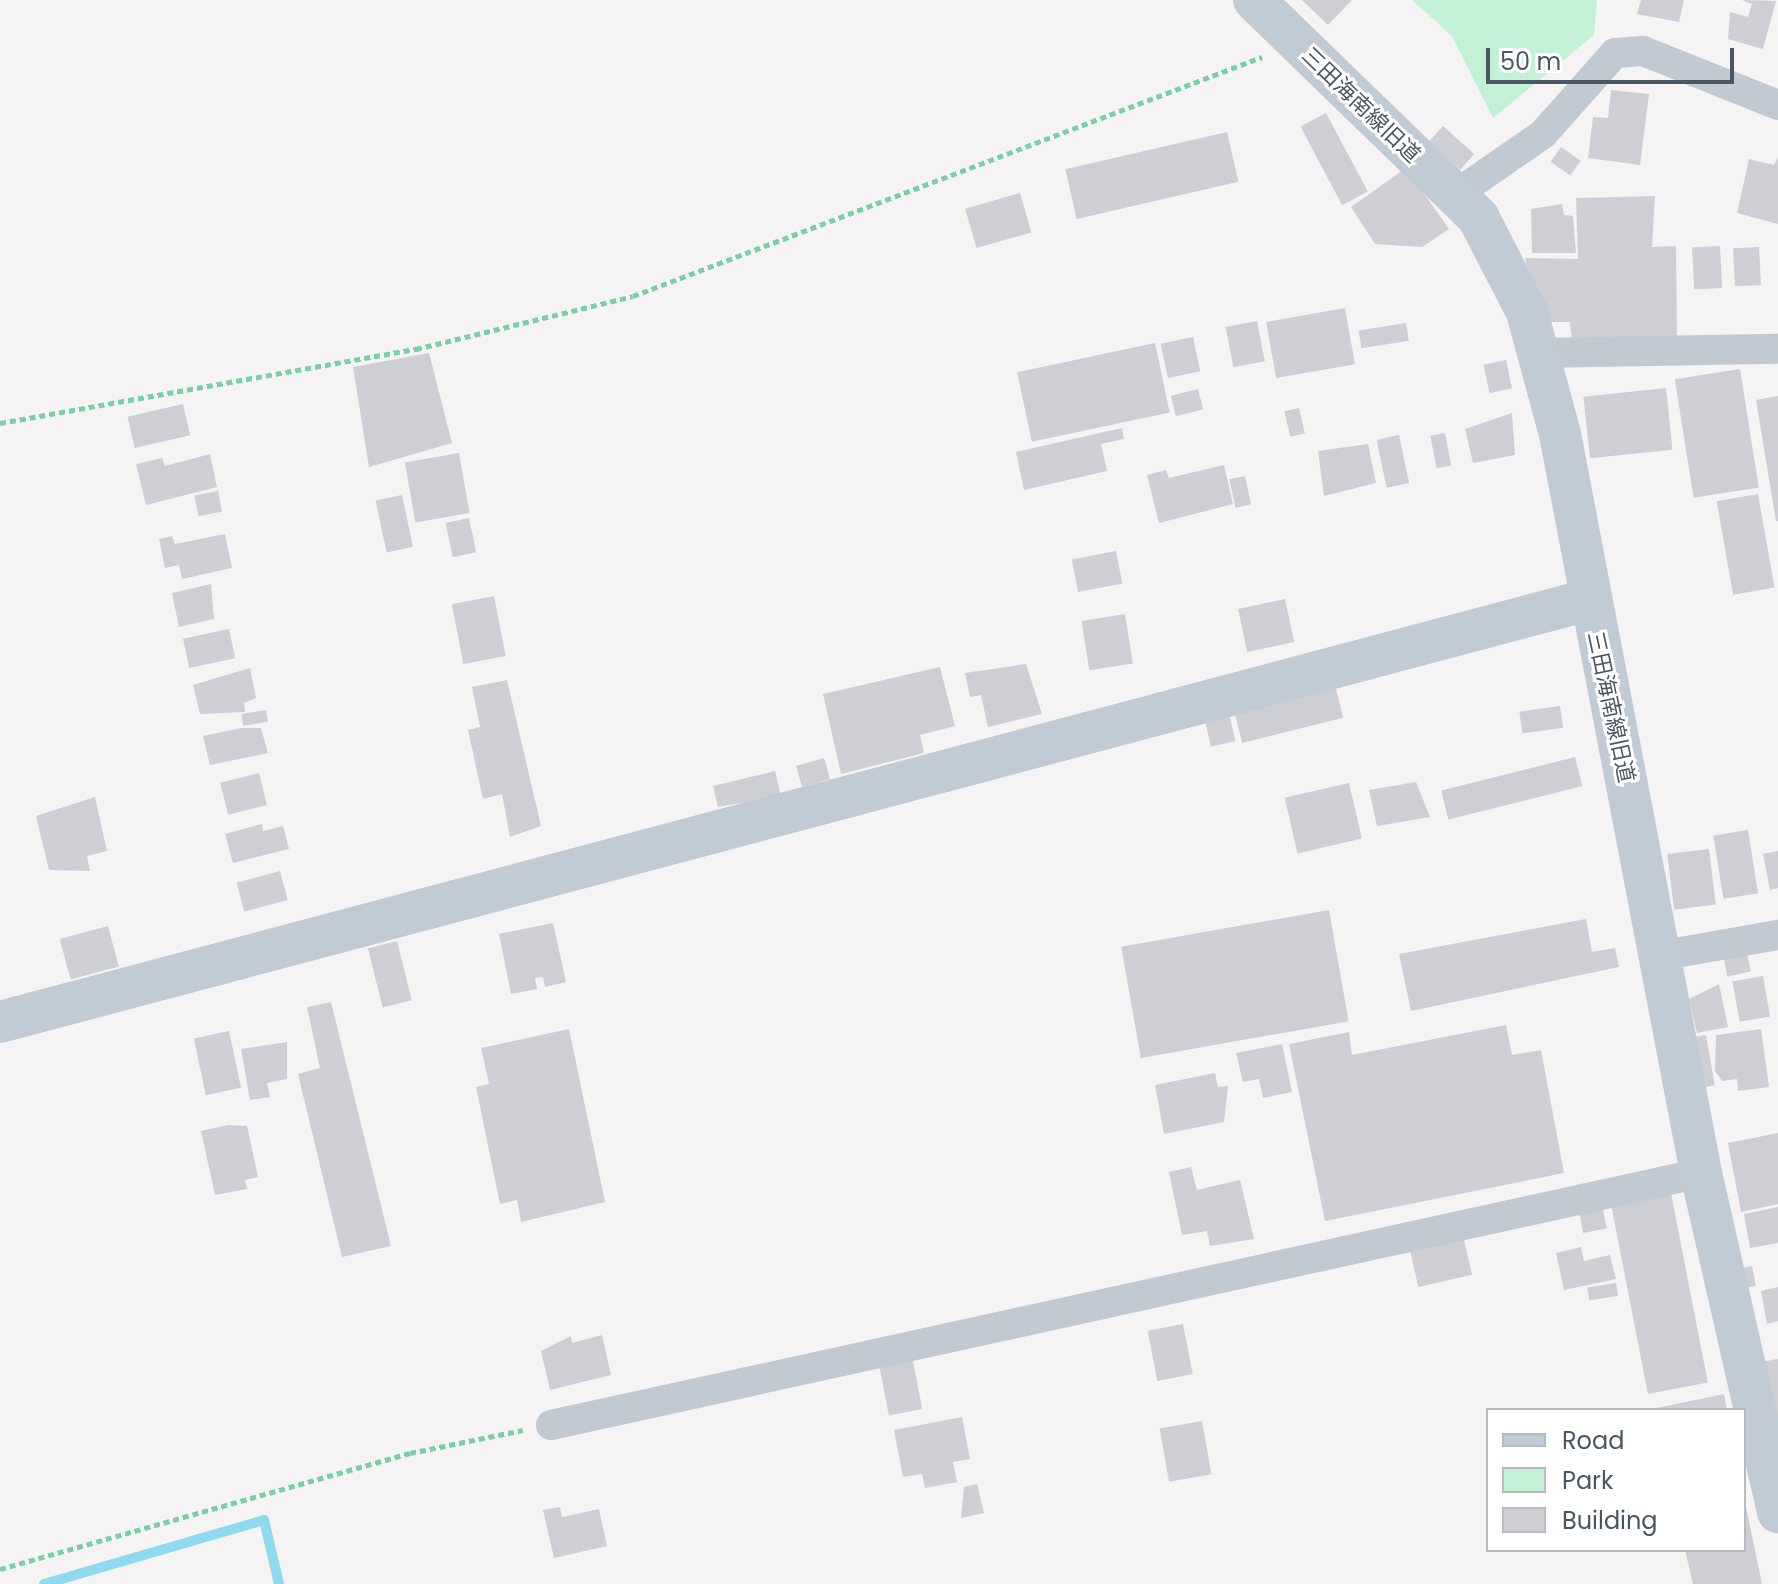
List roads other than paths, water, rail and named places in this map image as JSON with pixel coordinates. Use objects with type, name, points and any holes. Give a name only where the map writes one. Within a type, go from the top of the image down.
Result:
[{"type":"street","name":"三田海南線旧道","points":[[1254,0],[1478,217],[1527,312],[1560,434],[1588,600],[1664,955],[1701,1173],[1778,1512]]},
{"type":"street","points":[[1455,195],[1543,134],[1615,53],[1643,51],[1778,105]]},
{"type":"street","points":[[1538,353],[1778,349]]},
{"type":"street","points":[[0,1022],[1588,600]]},
{"type":"street","points":[[1664,955],[1778,935]]},
{"type":"street","points":[[551,1425],[1701,1173]]},
{"type":"waterway","points":[[44,1584],[264,1520],[279,1584]]}]
